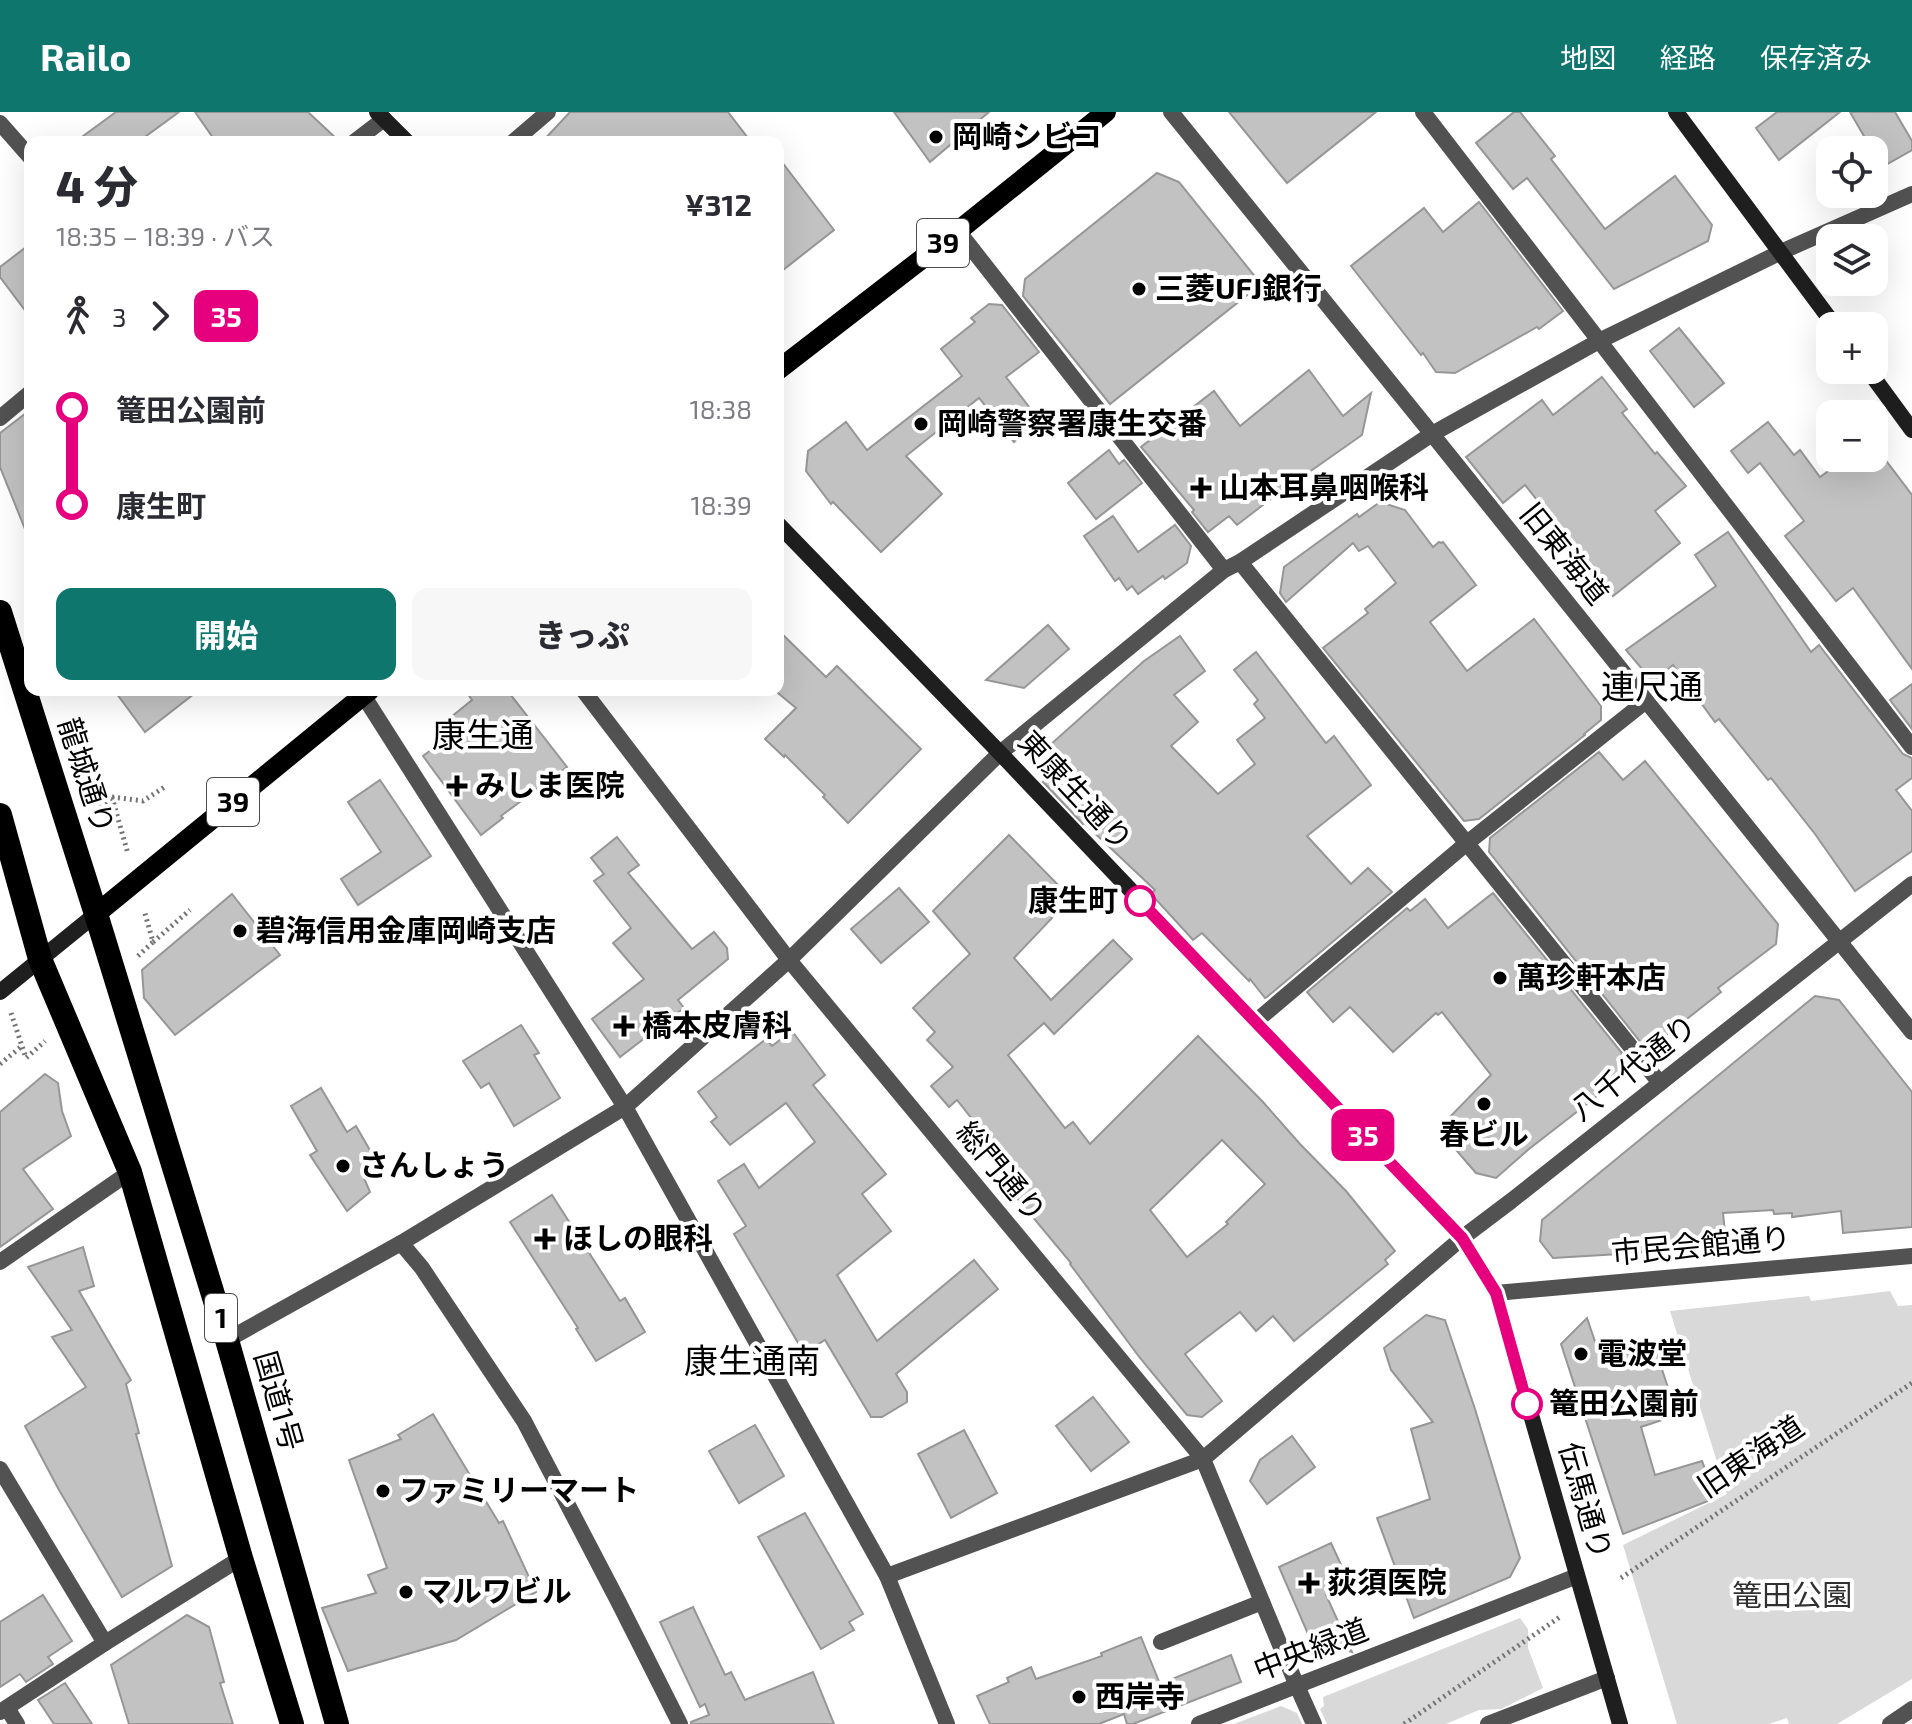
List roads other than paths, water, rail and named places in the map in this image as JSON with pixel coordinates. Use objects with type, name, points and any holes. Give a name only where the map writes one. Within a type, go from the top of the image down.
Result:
[{"type":"highway","name":"龍城通り","points":[[0,612],[24,688]]},
{"type":"highway","name":"龍城通り","points":[[27,696],[96,914]]},
{"type":"highway","name":"1","points":[[0,815],[40,959],[130,1172],[292,1724]]},
{"type":"highway","name":"国道1号","points":[[96,914],[227,1340],[337,1724]]},
{"type":"main road","name":"39","points":[[784,365],[1106,112]]},
{"type":"main road","name":"39","points":[[96,914],[361,696]]},
{"type":"street","points":[[520,136],[548,112]]},
{"type":"street","name":"旧東海道","points":[[1171,112],[1912,1032]]},
{"type":"street","points":[[1423,112],[1912,747]]},
{"type":"street","points":[[1676,112],[1825,312]]},
{"type":"street","points":[[360,136],[381,116],[401,136]]},
{"type":"street","points":[[0,123],[24,150]]},
{"type":"street","points":[[227,1340],[401,1243],[625,1107],[789,960],[1000,753],[1224,570],[1432,434],[1599,341],[1781,252],[1912,194]]},
{"type":"street","points":[[958,231],[1224,570]]},
{"type":"street","points":[[1878,384],[1912,430]]},
{"type":"street","points":[[0,418],[24,398]]},
{"type":"street","name":"東康生通り","points":[[784,530],[1462,1238]]},
{"type":"street","points":[[1240,562],[1660,1083]]},
{"type":"street","points":[[368,696],[625,1107],[887,1576],[947,1724]]},
{"type":"street","name":"総門通り","points":[[588,696],[789,960],[1203,1459],[1314,1724]]},
{"type":"street","points":[[1255,1022],[1467,843],[1646,701]]},
{"type":"street","name":"八千代通り","points":[[1203,1459],[1462,1238],[1912,884]]},
{"type":"street","points":[[0,992],[96,914]]},
{"type":"street","points":[[0,1262],[130,1172]]},
{"type":"street","name":"伝馬通り","points":[[1462,1238],[1496,1293],[1620,1724]]},
{"type":"street","points":[[401,1243],[422,1268],[524,1421],[680,1724]]},
{"type":"street","name":"市民会館通り","points":[[1496,1293],[1912,1256]]},
{"type":"street","points":[[887,1576],[1203,1459]]},
{"type":"street","points":[[0,1469],[105,1643]]},
{"type":"street","points":[[17,1724],[4,1710],[241,1558]]},
{"type":"street","name":"中央緑道","points":[[1199,1724],[1577,1576]]},
{"type":"street","points":[[1161,1642],[1262,1602]]},
{"type":"street","points":[[1488,1724],[1607,1678]]},
{"type":"street","points":[[1890,1724],[1912,1709]]},
{"type":"place","name":"岡崎シビコ","points":[[936,137]]},
{"type":"place","name":"三菱UFJ銀行","points":[[1139,289]]},
{"type":"place","name":"岡崎警察署康生交番","points":[[921,424]]},
{"type":"place","name":"山本耳鼻咽喉科","points":[[1201,488]]},
{"type":"place","name":"みしま医院","points":[[457,786]]},
{"type":"place","name":"康生町","points":[[1140,901]]},
{"type":"place","name":"碧海信用金庫岡崎支店","points":[[240,931]]},
{"type":"place","name":"萬珍軒本店","points":[[1500,978]]},
{"type":"place","name":"橋本皮膚科","points":[[624,1026]]},
{"type":"place","name":"春ビル","points":[[1484,1104]]},
{"type":"place","name":"さんしょう","points":[[343,1166]]},
{"type":"place","name":"ほしの眼科","points":[[545,1239]]},
{"type":"place","name":"電波堂","points":[[1581,1354]]},
{"type":"place","name":"篭田公園前","points":[[1527,1404]]},
{"type":"place","name":"ファミリーマート","points":[[383,1491]]},
{"type":"place","name":"荻須医院","points":[[1309,1583]]},
{"type":"place","name":"マルワビル","points":[[406,1592]]},
{"type":"place","name":"西岸寺","points":[[1079,1697]]},
{"type":"district","name":"連尺通","points":[[1652,687]]},
{"type":"district","name":"康生通","points":[[483,735]]},
{"type":"district","name":"康生通南","points":[[752,1361]]},
{"type":"park label","name":"篭田公園","points":[[1792,1596]]}]
